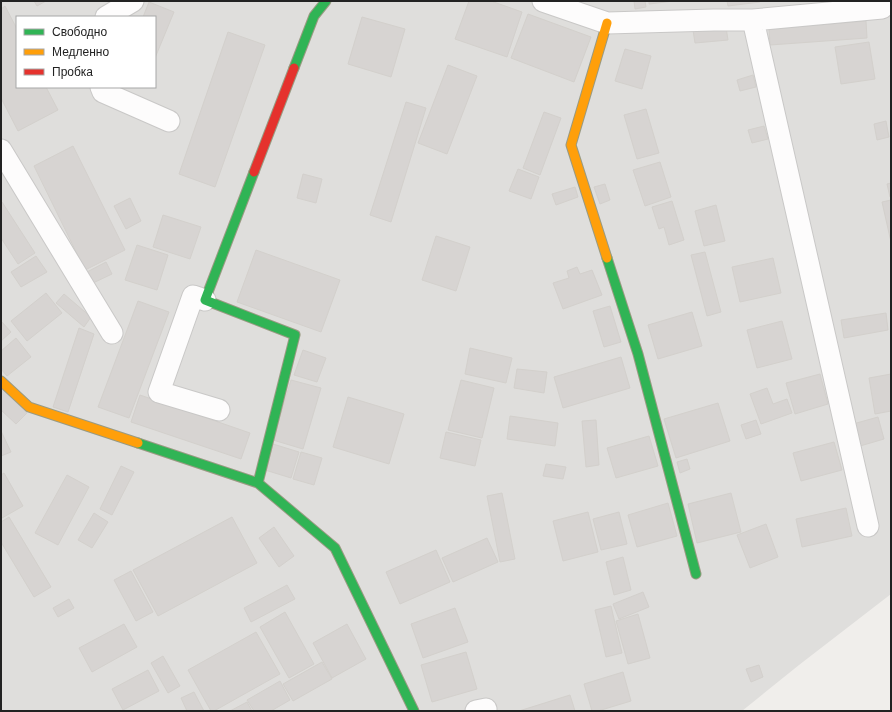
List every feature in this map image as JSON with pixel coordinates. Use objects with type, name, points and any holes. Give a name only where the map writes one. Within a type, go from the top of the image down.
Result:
[{"type":"street","points":[[108,16],[132,1]]},
{"type":"street","points":[[205,300],[314,16],[326,1]]},
{"type":"street","points":[[542,1],[607,23],[713,10],[753,20],[882,8],[880,1]]},
{"type":"street","points":[[753,20],[868,526]]},
{"type":"street","points":[[607,23],[571,145],[638,354],[696,574]]},
{"type":"street","points":[[101,88],[103,92],[169,122]]},
{"type":"street","points":[[1,150],[112,333]]},
{"type":"street","points":[[219,410],[159,392],[193,296],[295,335],[258,483]]},
{"type":"street","points":[[1,380],[29,407],[258,483],[335,548],[414,711]]},
{"type":"street","points":[[476,711],[486,709],[486,711]]},
{"type":"shaded area","points":[[1,1],[891,1],[891,594],[742,711],[1,711]]},
{"type":"building","points":[[34,1],[46,1],[37,6]]},
{"type":"building","points":[[469,1],[491,1],[522,12],[507,57],[455,39]]},
{"type":"building","points":[[634,1],[645,1],[646,7],[635,9]]},
{"type":"building","points":[[649,1],[674,1],[649,4]]},
{"type":"building","points":[[727,1],[760,1],[760,2],[728,6]]},
{"type":"building","points":[[149,2],[174,12],[156,56],[156,16],[143,16]]},
{"type":"building","points":[[5,6],[16,27],[16,88],[47,88],[58,110],[18,131],[1,98],[1,9]]},
{"type":"building","points":[[528,14],[591,37],[574,82],[511,58]]},
{"type":"building","points":[[362,17],[405,29],[391,77],[348,64]]},
{"type":"building","points":[[866,21],[867,38],[770,45],[769,29]]},
{"type":"building","points":[[726,27],[728,40],[695,43],[693,30]]},
{"type":"building","points":[[228,32],[265,45],[215,187],[179,174]]},
{"type":"building","points":[[869,42],[875,79],[841,84],[835,47]]},
{"type":"building","points":[[625,49],[651,56],[642,89],[615,81]]},
{"type":"building","points":[[448,65],[477,76],[447,154],[418,143]]},
{"type":"building","points":[[753,75],[756,87],[740,91],[737,80]]},
{"type":"building","points":[[406,102],[426,108],[391,222],[370,215]]},
{"type":"building","points":[[646,109],[659,153],[637,159],[624,115]]},
{"type":"building","points":[[544,112],[561,118],[540,175],[523,168]]},
{"type":"building","points":[[886,121],[889,137],[877,140],[874,124]]},
{"type":"building","points":[[764,126],[768,139],[752,143],[748,130]]},
{"type":"building","points":[[73,146],[125,250],[85,270],[34,166]]},
{"type":"building","points":[[660,162],[671,197],[645,206],[633,170]]},
{"type":"building","points":[[518,169],[539,177],[531,199],[509,191]]},
{"type":"building","points":[[303,174],[322,179],[316,203],[297,198]]},
{"type":"building","points":[[891,183],[891,197],[890,197],[887,184]]},
{"type":"building","points":[[605,184],[610,200],[600,204],[594,187]]},
{"type":"building","points":[[575,187],[578,197],[556,205],[552,194]]},
{"type":"building","points":[[130,198],[141,221],[126,229],[114,206]]},
{"type":"building","points":[[891,200],[891,242],[882,202]]},
{"type":"building","points":[[672,201],[684,240],[669,245],[664,227],[659,229],[652,207]]},
{"type":"building","points":[[2,202],[35,253],[18,264],[1,238]]},
{"type":"building","points":[[716,205],[725,241],[704,246],[695,211]]},
{"type":"building","points":[[163,215],[201,227],[190,259],[153,247]]},
{"type":"building","points":[[436,236],[470,247],[456,291],[422,280]]},
{"type":"building","points":[[137,245],[168,255],[157,290],[125,280]]},
{"type":"building","points":[[256,250],[340,280],[321,332],[237,302]]},
{"type":"building","points":[[705,252],[721,312],[707,316],[691,255]]},
{"type":"building","points":[[36,256],[47,272],[21,287],[11,272]]},
{"type":"building","points":[[773,258],[781,293],[740,302],[732,267]]},
{"type":"building","points":[[106,262],[112,274],[93,283],[87,272]]},
{"type":"building","points":[[577,267],[580,274],[592,270],[602,295],[563,309],[553,283],[569,278],[567,271]]},
{"type":"building","points":[[46,293],[62,313],[27,341],[11,321]]},
{"type":"building","points":[[64,294],[91,317],[84,327],[56,303]]},
{"type":"building","points":[[138,301],[169,312],[129,418],[98,407]]},
{"type":"building","points":[[610,306],[621,342],[604,347],[593,311]]},
{"type":"building","points":[[692,312],[702,346],[658,359],[648,325]]},
{"type":"building","points":[[886,313],[888,330],[844,338],[841,320]]},
{"type":"building","points":[[1,321],[11,332],[1,341]]},
{"type":"building","points":[[782,321],[792,359],[757,368],[747,330]]},
{"type":"building","points":[[79,328],[94,334],[68,412],[53,407]]},
{"type":"building","points":[[16,338],[31,357],[7,376],[1,369],[1,351]]},
{"type":"building","points":[[470,348],[512,358],[506,383],[465,374]]},
{"type":"building","points":[[303,350],[326,358],[317,382],[294,375]]},
{"type":"building","points":[[621,357],[630,388],[563,408],[554,377]]},
{"type":"building","points":[[517,369],[547,372],[544,393],[514,388]]},
{"type":"building","points":[[820,374],[828,404],[795,414],[786,383]]},
{"type":"building","points":[[891,374],[891,411],[875,414],[869,378]]},
{"type":"building","points":[[291,380],[321,388],[303,449],[273,440]]},
{"type":"building","points":[[461,380],[494,388],[482,438],[448,430]]},
{"type":"building","points":[[1,388],[27,413],[16,424],[1,410]]},
{"type":"building","points":[[767,388],[773,404],[787,399],[792,413],[761,424],[750,394]]},
{"type":"building","points":[[140,395],[250,433],[241,459],[131,422]]},
{"type":"building","points":[[348,397],[404,414],[389,464],[333,447]]},
{"type":"building","points":[[718,403],[730,441],[676,458],[664,419]]},
{"type":"building","points":[[510,416],[558,423],[555,446],[507,439]]},
{"type":"building","points":[[878,417],[884,439],[860,446],[853,424]]},
{"type":"building","points":[[596,420],[599,465],[586,467],[582,421]]},
{"type":"building","points":[[756,420],[761,434],[746,439],[741,425]]},
{"type":"building","points":[[1,431],[11,452],[1,456]]},
{"type":"building","points":[[446,432],[481,440],[475,466],[440,458]]},
{"type":"building","points":[[649,436],[658,466],[616,478],[607,448]]},
{"type":"building","points":[[834,442],[842,470],[801,481],[793,453]]},
{"type":"building","points":[[273,444],[299,452],[291,478],[265,470]]},
{"type":"building","points":[[301,452],[322,458],[314,485],[293,479]]},
{"type":"building","points":[[687,459],[690,469],[680,473],[677,462]]},
{"type":"building","points":[[546,464],[566,467],[563,479],[543,476]]},
{"type":"building","points":[[121,466],[134,472],[112,515],[100,509]]},
{"type":"building","points":[[4,473],[23,506],[2,518],[1,475]]},
{"type":"building","points":[[67,475],[89,487],[58,545],[35,533]]},
{"type":"building","points":[[502,493],[515,559],[500,562],[487,496]]},
{"type":"building","points":[[731,493],[741,532],[697,543],[688,504]]},
{"type":"building","points":[[668,503],[677,536],[637,547],[628,515]]},
{"type":"building","points":[[846,508],[852,536],[802,547],[796,519]]},
{"type":"building","points":[[588,512],[598,552],[563,561],[553,521]]},
{"type":"building","points":[[619,512],[627,544],[601,550],[593,519]]},
{"type":"building","points":[[94,513],[108,522],[92,548],[78,540]]},
{"type":"building","points":[[9,517],[51,587],[34,597],[1,542],[1,522]]},
{"type":"building","points":[[232,517],[257,563],[158,616],[133,570]]},
{"type":"building","points":[[766,524],[778,557],[750,568],[737,535]]},
{"type":"building","points":[[274,527],[294,556],[279,567],[259,538]]},
{"type":"building","points":[[487,538],[498,562],[453,582],[442,558]]},
{"type":"building","points":[[436,550],[450,582],[400,604],[386,572]]},
{"type":"building","points":[[623,557],[631,590],[614,595],[606,562]]},
{"type":"building","points":[[131,571],[153,612],[136,621],[114,580]]},
{"type":"building","points":[[287,585],[295,599],[251,622],[244,608]]},
{"type":"building","points":[[643,592],[649,607],[619,619],[613,604]]},
{"type":"building","points":[[69,599],[74,608],[58,617],[53,608]]},
{"type":"building","points":[[611,606],[622,653],[606,657],[595,610]]},
{"type":"building","points":[[455,608],[468,642],[423,658],[411,624]]},
{"type":"building","points":[[285,612],[314,664],[289,678],[260,627]]},
{"type":"building","points":[[638,614],[650,658],[628,664],[616,621]]},
{"type":"building","points":[[124,624],[137,647],[92,672],[79,648]]},
{"type":"building","points":[[347,624],[366,659],[332,678],[313,643]]},
{"type":"building","points":[[256,632],[280,674],[214,711],[211,711],[188,670]]},
{"type":"building","points":[[466,652],[477,689],[432,702],[421,665]]},
{"type":"building","points":[[163,656],[180,686],[168,693],[151,663]]},
{"type":"building","points":[[322,662],[332,679],[293,701],[283,684]]},
{"type":"building","points":[[759,665],[763,677],[751,682],[746,669]]},
{"type":"building","points":[[148,670],[159,691],[123,710],[112,689]]},
{"type":"building","points":[[623,672],[631,701],[598,711],[592,711],[584,684]]},
{"type":"building","points":[[280,681],[290,700],[271,711],[254,711],[247,700]]},
{"type":"building","points":[[194,692],[204,711],[187,711],[181,698]]},
{"type":"building","points":[[570,695],[575,711],[519,711]]},
{"type":"building","points":[[247,702],[252,711],[230,711]]},
{"type":"traffic: fast","points":[[294,68],[314,16],[326,1]]},
{"type":"traffic: fast","points":[[254,172],[205,300],[295,335],[258,483]]},
{"type":"traffic: fast","points":[[607,258],[638,354],[696,574]]},
{"type":"traffic: fast","points":[[138,443],[258,483],[335,548],[414,711]]},
{"type":"traffic: slow","points":[[607,23],[571,145],[607,258]]},
{"type":"traffic: slow","points":[[1,381],[29,407],[138,443]]},
{"type":"traffic: jam","points":[[254,172],[294,68]]}]
